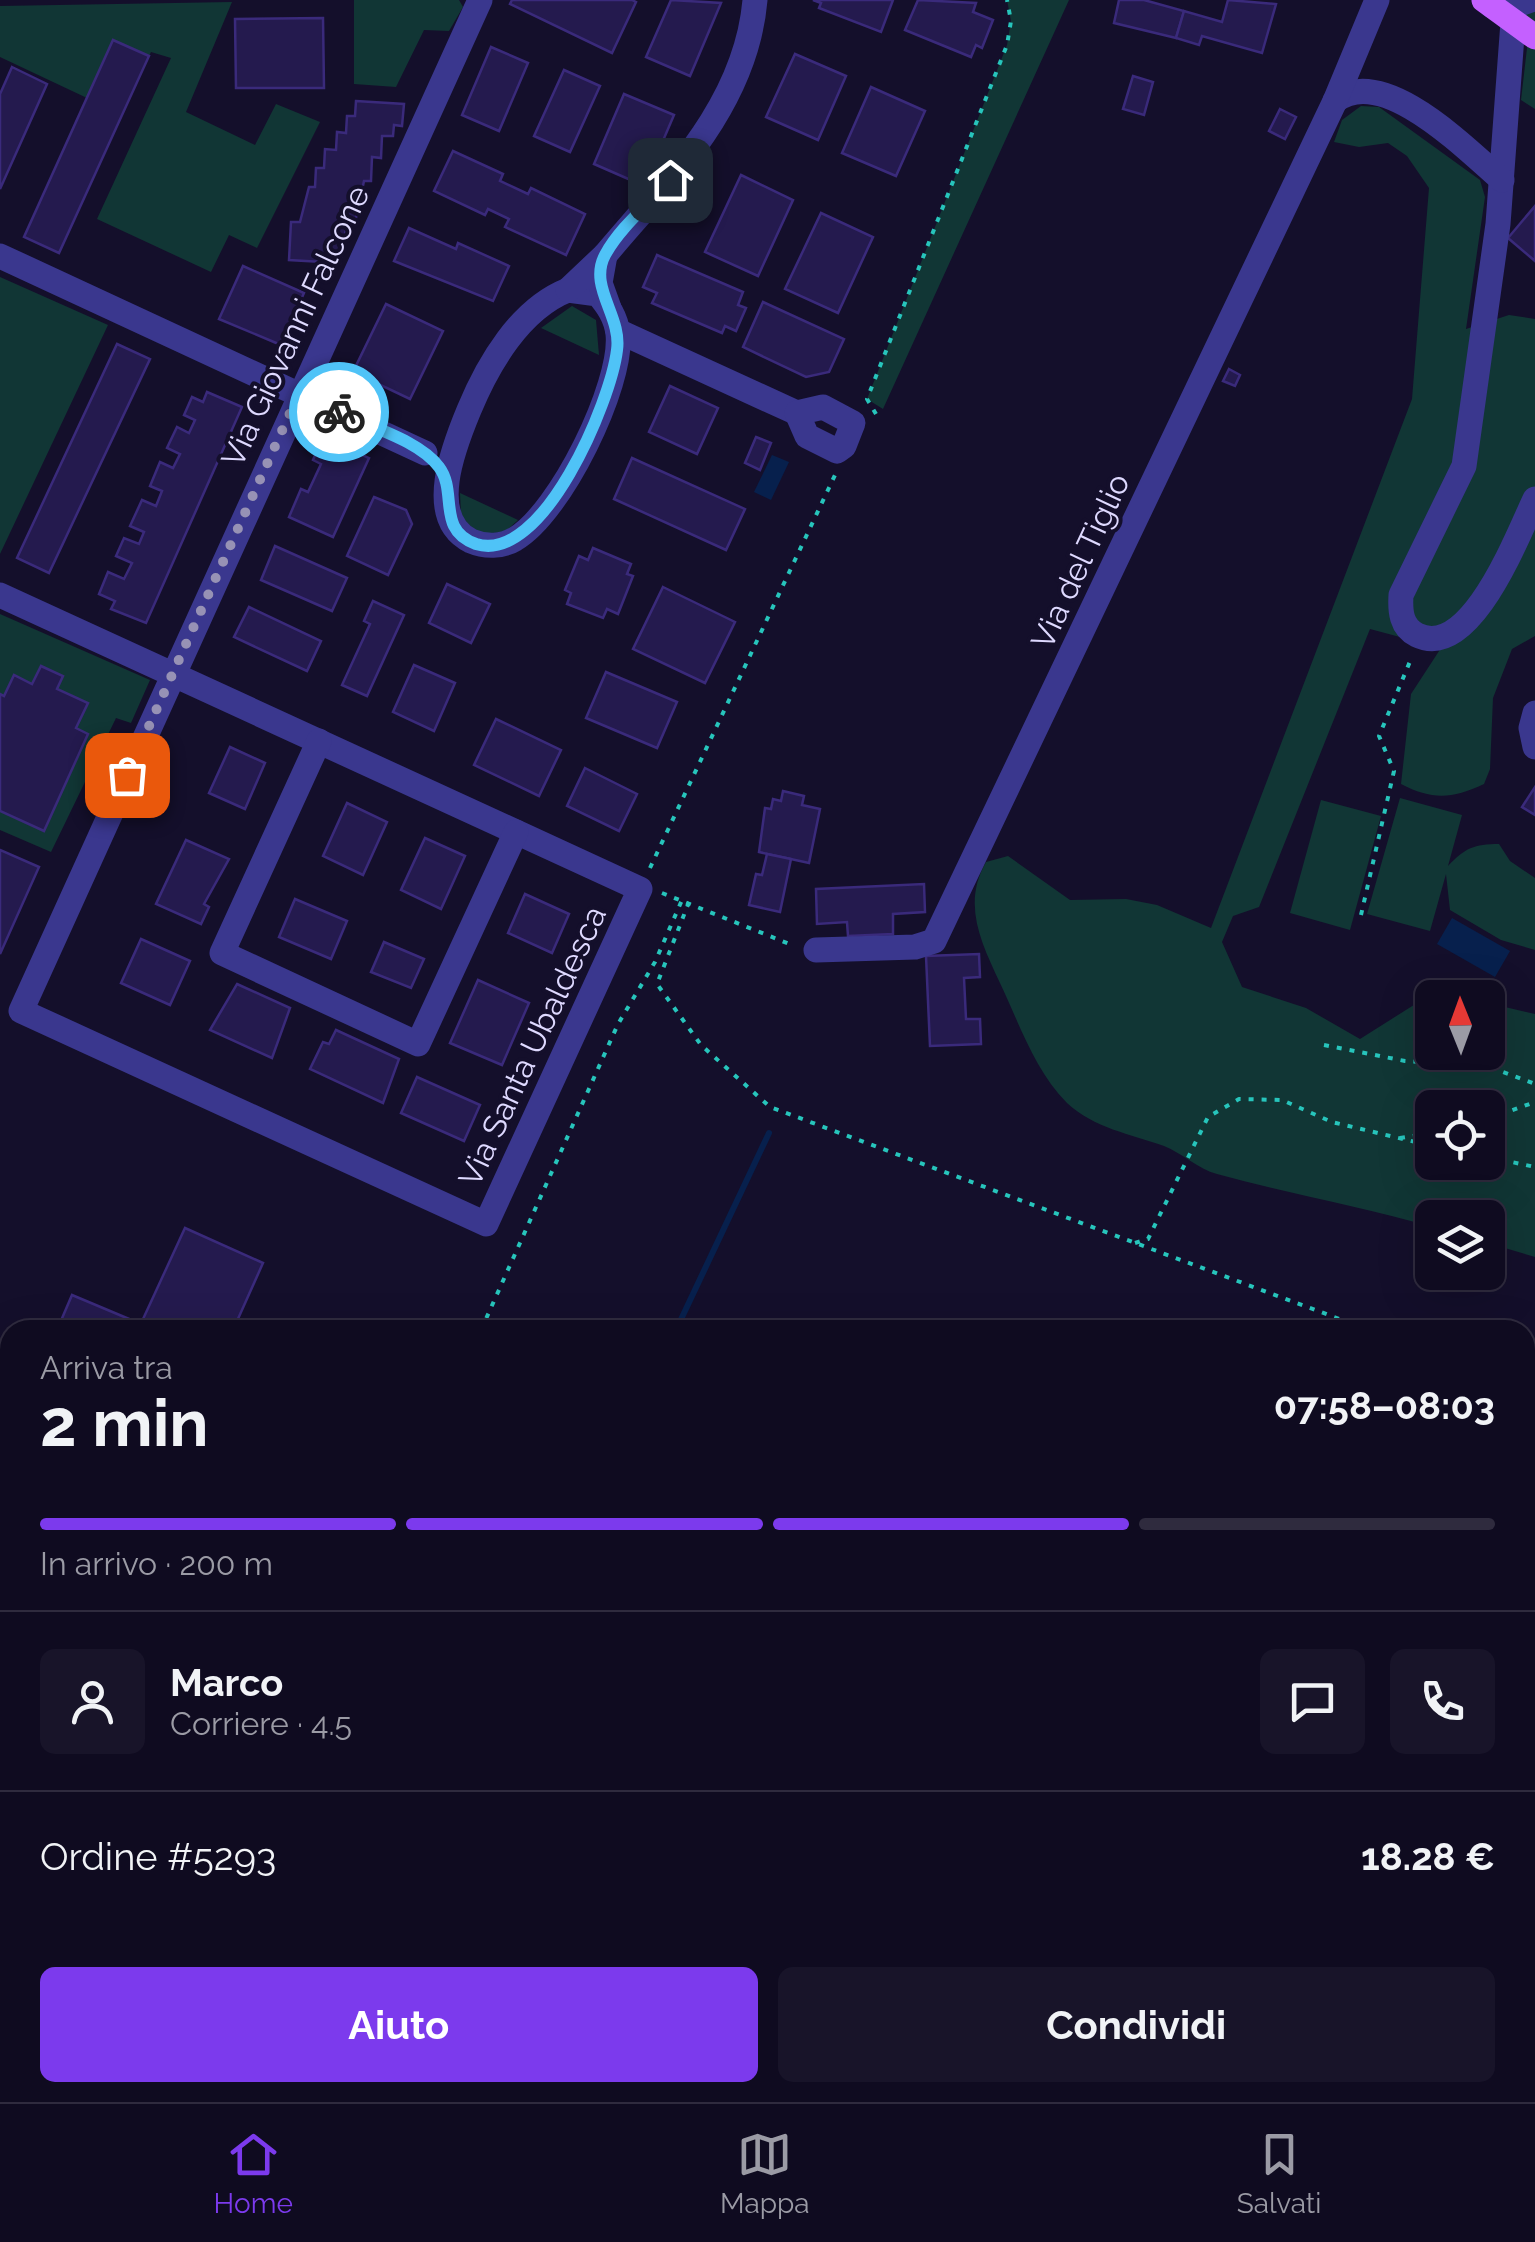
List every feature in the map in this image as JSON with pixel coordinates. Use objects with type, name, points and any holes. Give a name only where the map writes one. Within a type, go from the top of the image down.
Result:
[{"type":"main road","points":[[1488,3],[1535,37]]},
{"type":"street","points":[[605,255],[600,282],[614,319],[614,370],[590,432],[552,500],[529,528],[505,544],[476,544],[466,538],[447,513],[447,485],[478,390],[510,337],[552,296],[568,290],[605,255],[670,180],[718,113],[743,60],[755,0]]},
{"type":"street","points":[[1334,101],[1377,0]]},
{"type":"street","points":[[1488,3],[1514,6],[1531,0]]},
{"type":"street","name":"Via Giovanni Falcone","points":[[172,674],[479,3]]},
{"type":"street","points":[[1513,22],[1502,180],[1464,466],[1402,595],[1400,614],[1409,630],[1421,638],[1453,631],[1474,614],[1535,499]]},
{"type":"street","points":[[1334,101],[1347,91],[1376,89],[1413,109],[1502,180]]},
{"type":"street","name":"Via del Tiglio","points":[[816,950],[915,947],[934,941],[1334,101]]},
{"type":"street","points":[[0,256],[424,453],[438,466],[447,485]]},
{"type":"street","points":[[568,290],[598,294],[614,319],[797,413]]},
{"type":"street","points":[[424,453],[454,441],[462,431]]},
{"type":"street","name":"Via Santa Ubaldesca","points":[[0,594],[640,888],[486,1224],[21,1011],[172,674]]},
{"type":"street","points":[[1535,713],[1531,728],[1535,748]]},
{"type":"street","points":[[320,741],[222,953],[418,1044],[516,832]]},
{"type":"path","points":[[874,424],[876,411],[867,399],[1007,45],[1012,21],[1007,0]]},
{"type":"path","points":[[816,950],[781,943],[682,898],[640,888],[834,474]]},
{"type":"path","points":[[1361,915],[1394,771],[1379,736],[1421,638]]},
{"type":"path","points":[[485,1320],[618,1024],[655,962],[682,898]]},
{"type":"path","points":[[689,902],[657,984],[701,1045],[770,1107],[1342,1320]]},
{"type":"path","points":[[1324,1045],[1405,1061],[1490,1066],[1535,1084]]},
{"type":"path","points":[[1135,1243],[1148,1238],[1208,1117],[1239,1099],[1282,1100],[1332,1122],[1415,1143]]},
{"type":"path","points":[[1505,1113],[1535,1102]]},
{"type":"path","points":[[1395,1139],[1415,1135]]},
{"type":"path","points":[[1505,1161],[1535,1167]]},
{"type":"green space","points":[[354,0],[459,0],[463,7],[449,31],[424,30],[396,87],[354,84]]},
{"type":"green space","points":[[1007,0],[1069,0],[883,409],[867,399],[1007,45],[1011,21]]},
{"type":"green space","points":[[1523,0],[1535,0],[1535,109],[1521,100],[1527,48]]},
{"type":"green space","points":[[232,2],[186,112],[255,145],[276,104],[320,122],[257,248],[229,235],[211,272],[97,219],[171,58],[151,52],[149,56],[113,41],[87,98],[0,57],[0,6]]},
{"type":"green space","points":[[1361,106],[1379,107],[1480,180],[1485,197],[1466,329],[1509,315],[1535,319],[1535,636],[1512,649],[1493,698],[1490,769],[1484,784],[1442,796],[1401,784],[1411,694],[1441,648],[1370,629],[1259,907],[1233,916],[1222,942],[1242,987],[1306,1008],[1360,1039],[1415,1004],[1415,1070],[1505,1070],[1505,1007],[1535,1014],[1535,1257],[1505,1248],[1505,1200],[1415,1200],[1415,1223],[1210,1172],[1164,1146],[1089,1119],[1067,1103],[1037,1062],[986,953],[977,923],[975,893],[986,862],[1008,856],[1070,900],[1126,899],[1157,905],[1211,928],[1412,399],[1429,188],[1407,156],[1388,143],[1359,147],[1334,142],[1342,120]]},
{"type":"green space","points":[[0,277],[108,325],[0,554]]},
{"type":"green space","points":[[572,306],[596,320],[599,355],[541,328]]},
{"type":"green space","points":[[460,493],[518,520],[505,532],[478,534],[461,516]]},
{"type":"green space","points":[[0,614],[150,680],[131,723],[116,718],[51,852],[0,830]]},
{"type":"green space","points":[[1400,798],[1462,815],[1448,866],[1470,848],[1499,844],[1510,861],[1535,878],[1535,950],[1501,940],[1450,910],[1446,874],[1430,931],[1367,914]]},
{"type":"green space","points":[[1321,800],[1381,816],[1350,930],[1290,913]]},
{"type":"water","points":[[772,455],[789,462],[771,500],[754,492]]},
{"type":"water","points":[[1452,918],[1510,951],[1495,977],[1437,944]]},
{"type":"building","points":[[512,0],[636,2],[612,53],[510,4]]},
{"type":"building","points":[[671,0],[721,3],[690,76],[646,57]]},
{"type":"building","points":[[813,0],[893,0],[881,32],[819,8],[821,3]]},
{"type":"building","points":[[918,0],[976,3],[973,12],[993,20],[982,48],[976,45],[971,57],[905,30]]},
{"type":"building","points":[[1119,0],[1144,0],[1184,11],[1176,38],[1114,23]]},
{"type":"building","points":[[1228,0],[1276,4],[1262,53],[1202,36],[1199,45],[1176,38],[1184,11],[1222,22]]},
{"type":"building","points":[[323,18],[324,88],[236,88],[235,19]]},
{"type":"building","points":[[113,40],[149,56],[59,253],[24,237]]},
{"type":"building","points":[[491,47],[528,63],[499,131],[462,115]]},
{"type":"building","points":[[795,54],[846,76],[818,140],[766,117]]},
{"type":"building","points":[[12,67],[47,84],[0,189],[0,94]]},
{"type":"building","points":[[564,70],[600,86],[570,152],[534,136]]},
{"type":"building","points":[[1133,76],[1153,82],[1144,115],[1123,109]]},
{"type":"building","points":[[871,87],[925,111],[896,176],[842,153]]},
{"type":"building","points":[[624,94],[674,115],[662,143],[656,140],[650,153],[646,152],[633,181],[594,164]]},
{"type":"building","points":[[356,101],[404,104],[402,126],[394,125],[393,136],[382,136],[381,158],[372,157],[371,181],[364,181],[356,218],[348,218],[340,263],[289,260],[291,222],[300,222],[309,187],[315,187],[316,168],[324,168],[325,149],[336,150],[337,132],[346,133],[347,116],[355,116]]},
{"type":"building","points":[[1280,109],[1296,117],[1285,139],[1269,131]]},
{"type":"building","points":[[453,151],[503,174],[500,181],[528,194],[531,188],[585,214],[566,255],[505,227],[509,219],[488,209],[485,215],[434,191]]},
{"type":"building","points":[[741,175],[793,200],[758,276],[705,252]]},
{"type":"building","points":[[1535,206],[1535,261],[1508,238]]},
{"type":"building","points":[[821,213],[873,237],[838,313],[785,289]]},
{"type":"building","points":[[409,228],[456,249],[458,243],[509,266],[493,301],[394,261]]},
{"type":"building","points":[[657,255],[743,292],[738,305],[746,308],[736,331],[725,326],[722,333],[652,303],[657,293],[643,287]]},
{"type":"building","points":[[243,266],[304,293],[281,345],[219,319]]},
{"type":"building","points":[[763,302],[844,339],[829,372],[806,377],[743,347]]},
{"type":"building","points":[[386,304],[443,331],[410,399],[353,372]]},
{"type":"building","points":[[117,344],[150,359],[49,573],[17,558]]},
{"type":"building","points":[[1229,369],[1240,375],[1235,386],[1223,381]]},
{"type":"building","points":[[670,386],[718,408],[697,454],[649,432]]},
{"type":"building","points":[[207,392],[242,407],[146,623],[111,609],[115,601],[99,594],[108,572],[124,579],[132,563],[116,556],[124,538],[139,544],[144,532],[130,526],[142,500],[156,506],[162,491],[150,486],[160,462],[173,468],[180,454],[167,448],[177,427],[189,433],[195,420],[184,415],[192,397],[203,402]]},
{"type":"building","points":[[323,437],[369,458],[333,537],[289,517],[301,489],[308,492],[321,464],[313,460]]},
{"type":"building","points":[[756,437],[771,443],[760,470],[745,463]]},
{"type":"building","points":[[632,458],[745,509],[726,550],[614,499]]},
{"type":"building","points":[[374,497],[406,510],[412,524],[388,575],[347,556]]},
{"type":"building","points":[[275,546],[347,578],[332,611],[261,580]]},
{"type":"building","points":[[593,548],[631,564],[627,574],[633,576],[618,614],[607,609],[603,618],[567,604],[571,593],[565,590],[579,556],[588,560]]},
{"type":"building","points":[[447,584],[490,604],[471,643],[429,623]]},
{"type":"building","points":[[663,587],[735,622],[705,683],[633,649]]},
{"type":"building","points":[[373,601],[404,615],[367,696],[342,685],[370,624],[364,621]]},
{"type":"building","points":[[249,607],[321,641],[307,671],[234,637]]},
{"type":"building","points":[[414,665],[455,683],[434,731],[393,712]]},
{"type":"building","points":[[41,666],[63,676],[57,689],[88,703],[76,728],[88,734],[44,831],[0,811],[0,694],[4,696],[14,675],[32,684]]},
{"type":"building","points":[[606,672],[677,702],[657,748],[586,718]]},
{"type":"building","points":[[496,719],[561,750],[539,796],[474,765]]},
{"type":"building","points":[[230,747],[265,763],[245,809],[209,793]]},
{"type":"building","points":[[585,768],[637,794],[619,831],[567,806]]},
{"type":"building","points":[[1535,787],[1535,815],[1522,807]]},
{"type":"building","points":[[783,791],[804,796],[802,805],[820,809],[809,863],[759,852],[765,808],[771,809],[773,799],[781,801]]},
{"type":"building","points":[[347,803],[387,822],[363,875],[323,856]]},
{"type":"building","points":[[425,838],[465,856],[441,909],[401,890]]},
{"type":"building","points":[[186,840],[229,859],[204,904],[209,907],[201,924],[156,904]]},
{"type":"building","points":[[0,850],[39,867],[0,954]]},
{"type":"building","points":[[767,854],[791,859],[780,912],[749,905],[756,874],[762,875]]},
{"type":"building","points":[[924,884],[925,912],[893,914],[893,934],[848,936],[847,922],[817,924],[816,889]]},
{"type":"building","points":[[525,894],[569,914],[552,953],[508,933]]},
{"type":"building","points":[[295,899],[347,921],[331,959],[279,937]]},
{"type":"building","points":[[141,939],[190,961],[170,1005],[121,983]]},
{"type":"building","points":[[384,942],[424,959],[411,988],[371,972]]},
{"type":"building","points":[[979,954],[980,977],[964,978],[966,1019],[980,1019],[981,1044],[930,1046],[926,956]]},
{"type":"building","points":[[478,980],[529,1003],[502,1065],[450,1043]]},
{"type":"building","points":[[237,984],[290,1008],[272,1058],[210,1030]]},
{"type":"building","points":[[336,1030],[399,1059],[383,1103],[310,1069],[323,1042],[329,1044]]},
{"type":"building","points":[[417,1077],[480,1105],[464,1141],[401,1113]]},
{"type":"building","points":[[185,1228],[263,1263],[237,1320],[143,1320]]},
{"type":"building","points":[[72,1295],[131,1320],[61,1320]]},
{"type":"waterway","points":[[681,1320],[769,1133]]},
{"type":"way so far","points":[[127,775],[299,393],[339,412]]},
{"type":"route","points":[[339,412],[433,460],[447,485],[451,523],[466,538],[492,546],[518,538],[538,520],[578,456],[614,370],[618,331],[600,282],[605,255],[670,180]]}]
